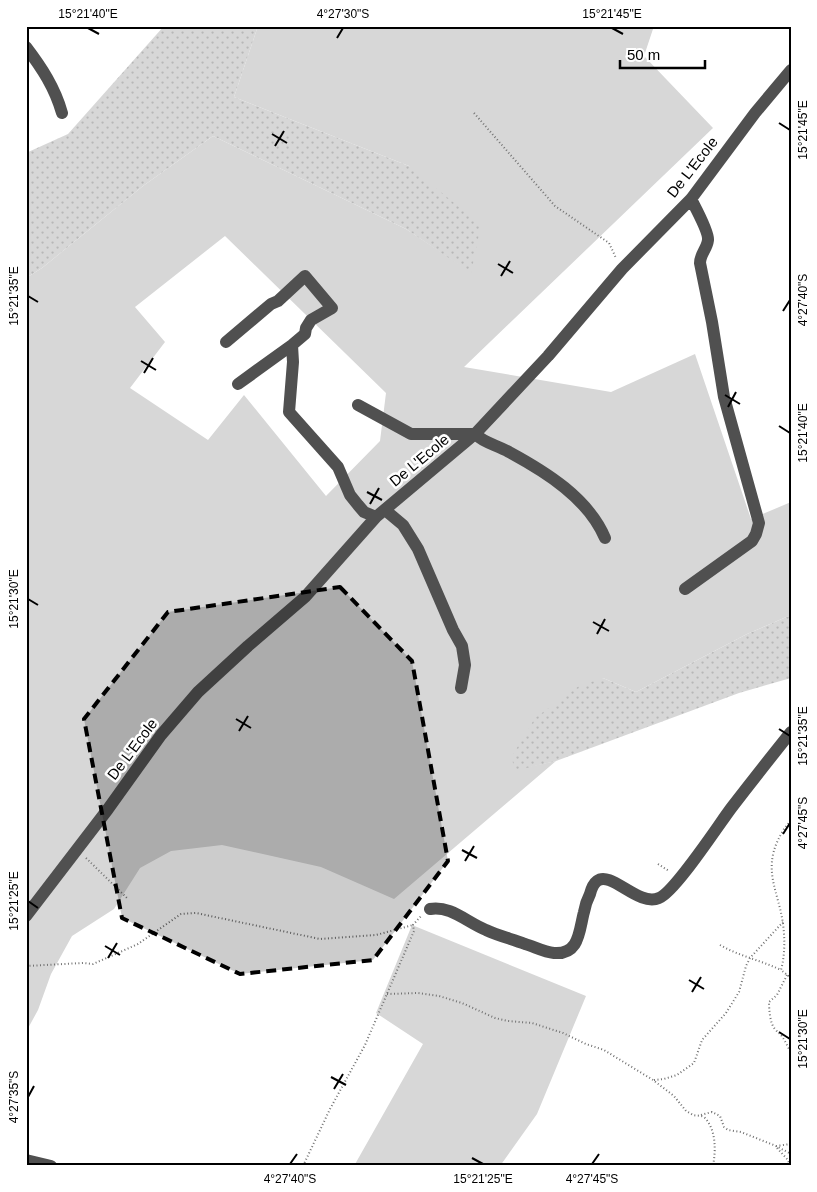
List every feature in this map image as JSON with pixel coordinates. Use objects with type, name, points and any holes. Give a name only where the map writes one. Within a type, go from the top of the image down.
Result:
[{"type":"street","points":[[26,47],[56,92],[62,113]]},
{"type":"street","name":"De L'Ecole","points":[[26,916],[78,849],[161,735],[198,692],[305,597],[380,514],[475,434],[548,356],[622,269],[691,199],[749,120],[791,70]]},
{"type":"street","points":[[685,589],[752,541],[759,523],[721,382],[712,322],[700,263],[708,236],[691,199]]},
{"type":"street","points":[[226,342],[271,304],[278,301],[304,276],[332,308],[311,320],[305,334],[238,384]]},
{"type":"street","points":[[292,345],[293,362],[288,412],[338,467],[350,495],[364,512],[380,514],[403,525],[418,549],[453,630],[462,646],[466,665],[462,688]]},
{"type":"street","points":[[358,406],[411,434],[475,434],[483,440],[509,452],[557,480],[592,517],[601,528],[605,538]]},
{"type":"street","points":[[430,910],[439,908],[448,911],[485,930],[548,952],[560,953],[569,949],[576,944],[587,902],[597,881],[605,878],[646,900],[660,898],[679,880],[791,732]]},
{"type":"street","points":[[26,1160],[51,1166]]},
{"type":"path","points":[[474,113],[555,206],[609,243],[622,269]]},
{"type":"path","points":[[781,970],[784,950],[783,922],[771,872],[776,846],[782,833],[791,821]]},
{"type":"path","points":[[78,849],[128,899]]},
{"type":"path","points":[[26,966],[83,962],[94,964],[138,944],[181,914],[196,913],[320,938],[376,935],[413,925],[422,914],[430,910]]},
{"type":"path","points":[[653,1080],[677,1075],[694,1063],[702,1040],[726,1013],[739,992],[750,958],[783,922]]},
{"type":"path","points":[[303,1166],[330,1109],[365,1045],[414,931],[413,925]]},
{"type":"path","points":[[720,945],[740,956],[763,962],[781,970],[791,978]]},
{"type":"path","points":[[787,975],[777,996],[769,1002],[769,1009],[773,1028],[783,1037],[791,1052]]},
{"type":"path","points":[[387,994],[418,993],[439,996],[462,1003],[495,1018],[532,1023],[555,1032],[563,1033],[604,1050],[653,1080],[674,1096],[686,1111],[693,1115],[712,1112],[720,1116],[724,1127],[728,1130],[741,1132],[791,1154]]},
{"type":"path","points":[[701,1115],[706,1118],[714,1139],[713,1166]]},
{"type":"path","points":[[776,1146],[791,1144]]},
{"type":"path","points":[[776,1146],[788,1160],[790,1166]]},
{"type":"highlighted area","points":[[340,587],[412,661],[448,861],[373,960],[240,974],[122,918],[84,719],[168,612]]},
{"type":"shaded area","points":[[164,26],[258,26],[234,97],[409,166],[481,225],[471,273],[406,229],[213,136],[143,186],[42,268],[26,278],[26,153],[68,134]]},
{"type":"shaded area","points":[[258,26],[654,26],[644,56],[713,128],[464,367],[611,392],[695,354],[751,519],[791,502],[791,615],[747,634],[636,692],[603,678],[514,770],[556,761],[394,899],[321,867],[222,845],[171,851],[140,868],[114,909],[72,936],[51,974],[38,1010],[26,1032],[26,278],[42,268],[143,186],[213,136],[406,229],[471,272],[409,166],[234,97]],"holes":[[[225,236],[386,393],[380,441],[326,496],[244,395],[208,440],[130,388],[165,342],[135,307]]]},
{"type":"shaded area","points":[[791,615],[791,678],[739,693],[556,761],[514,771],[512,756],[535,718],[579,686],[603,678],[636,692],[747,634]]},
{"type":"shaded area","points":[[412,925],[586,996],[537,1114],[500,1166],[354,1166],[423,1044],[376,1013]]}]
